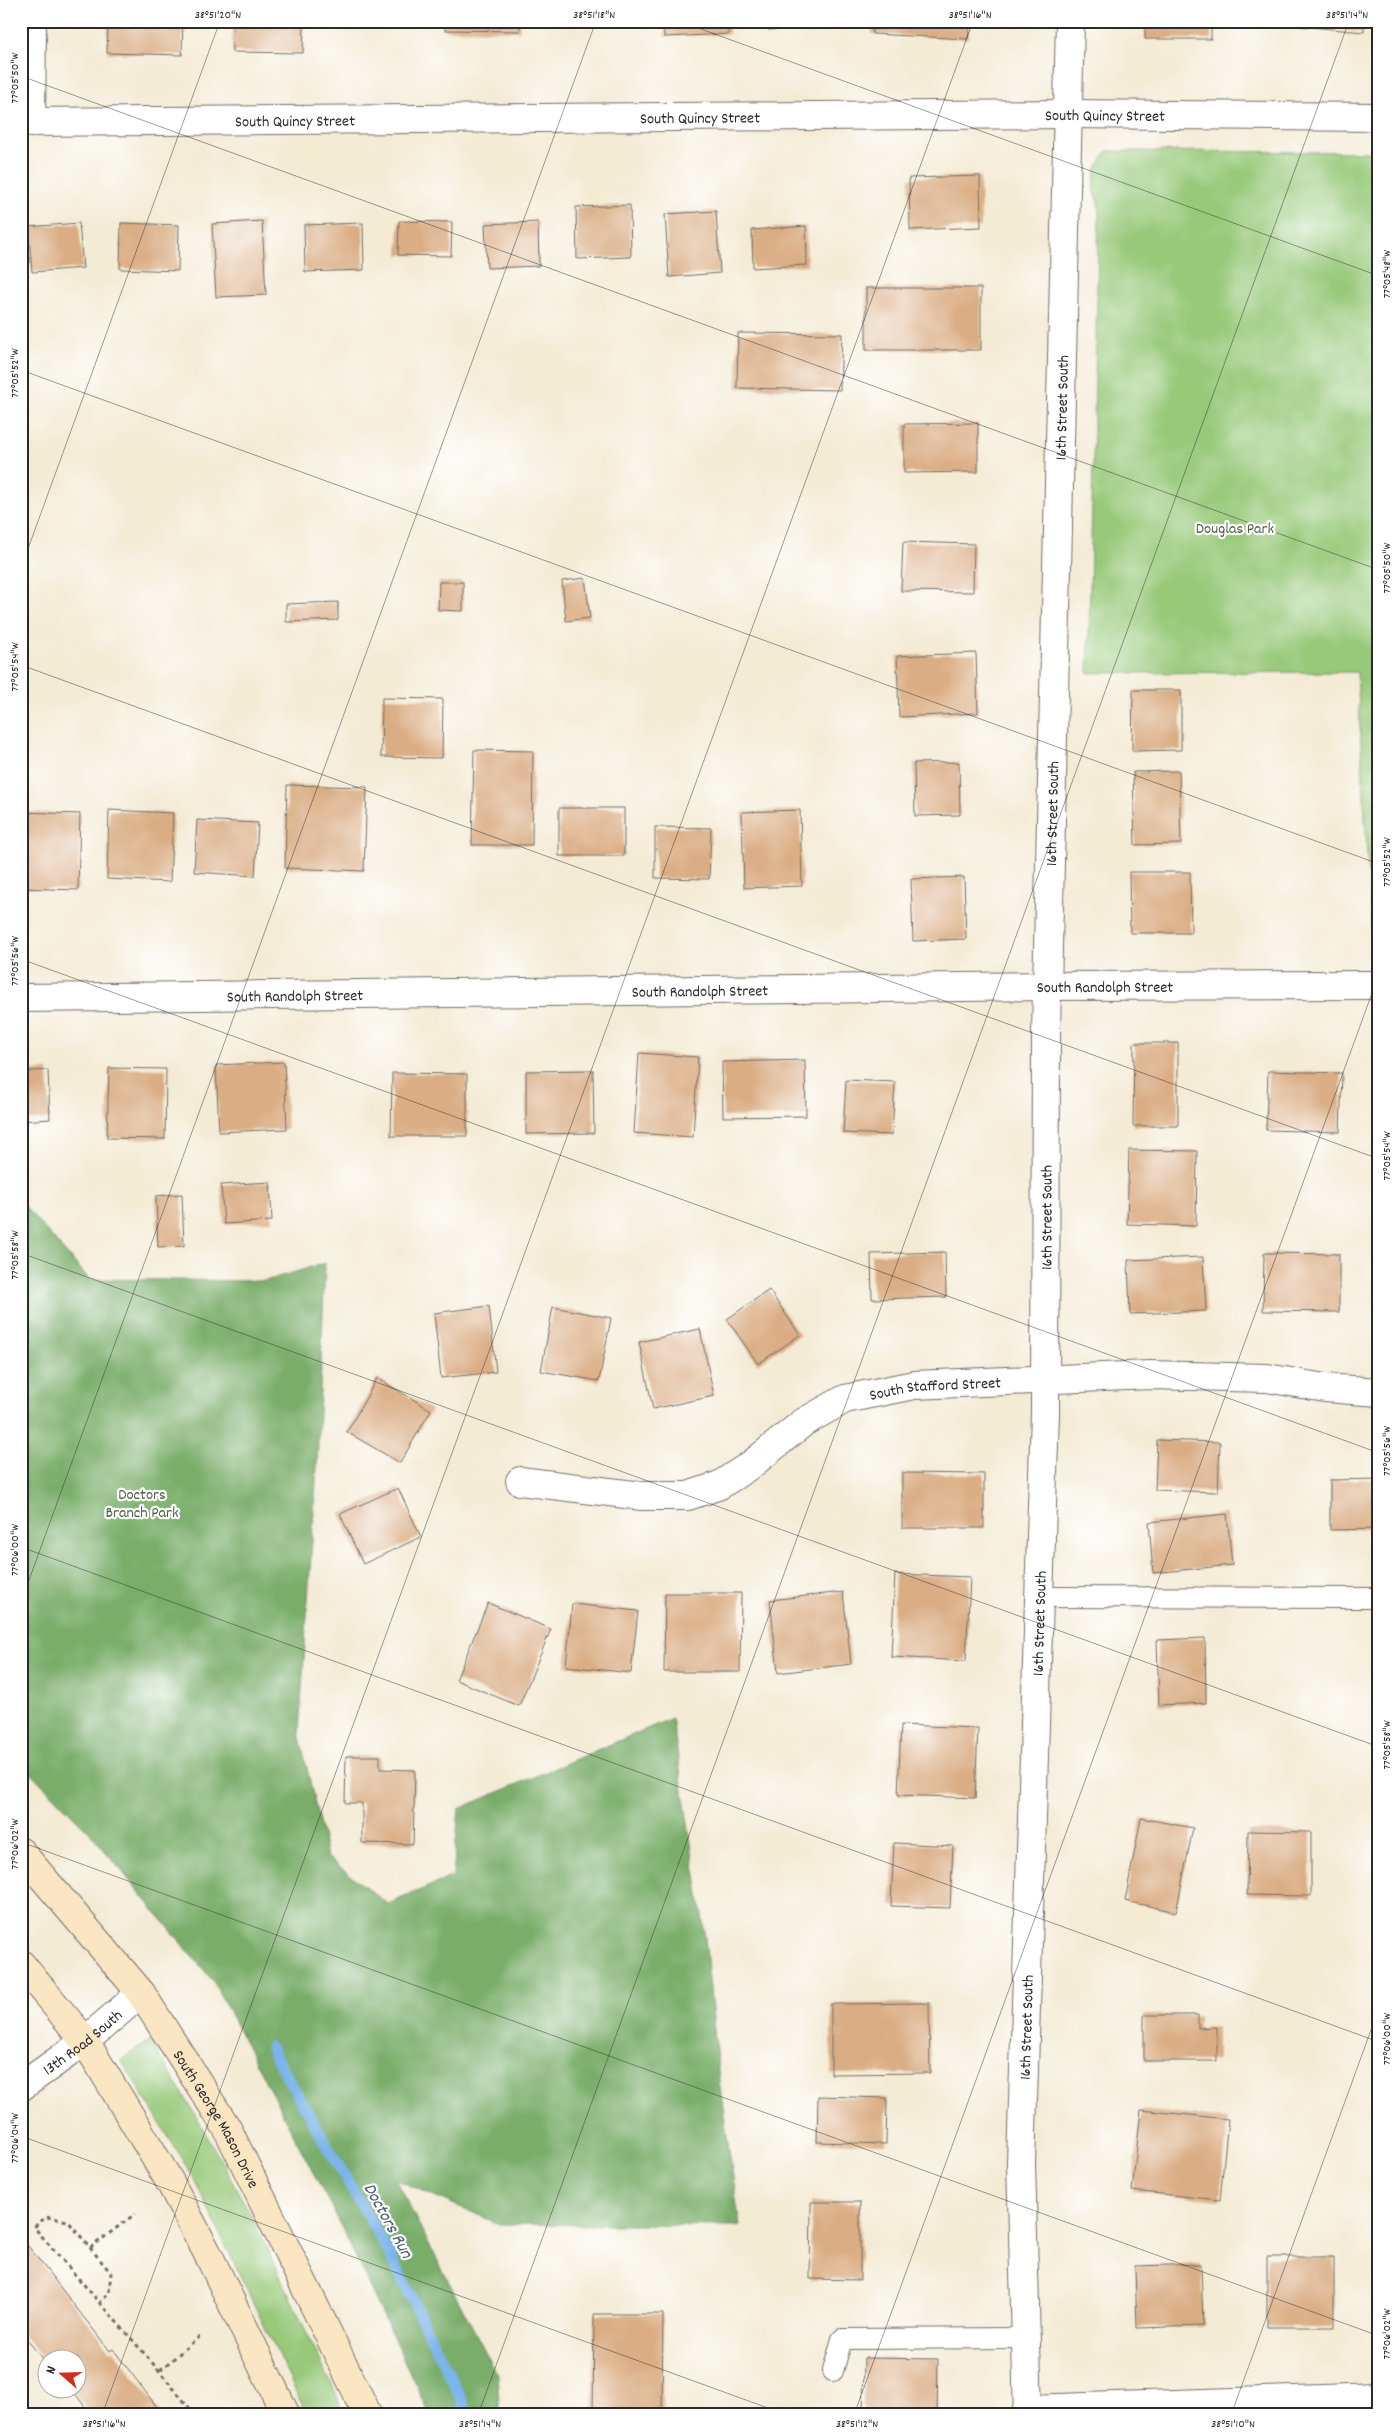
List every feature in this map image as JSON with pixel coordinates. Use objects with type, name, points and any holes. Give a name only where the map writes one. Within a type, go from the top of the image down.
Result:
[{"type":"main road","name":"South George Mason Drive","points":[[21,1852],[141,1993],[227,2128],[368,2415]]},
{"type":"main road","points":[[21,1964],[85,2041],[179,2199],[210,2258],[286,2415]]},
{"type":"street","points":[[26,122],[32,21]]},
{"type":"street","name":"16th Street South","points":[[1028,2412],[1021,2163],[1046,1378],[1047,986],[1070,21]]},
{"type":"street","name":"South Quincy Street","points":[[26,122],[1068,114],[1379,117]]},
{"type":"street","name":"South Randolph Street","points":[[21,998],[1047,986],[1379,985]]},
{"type":"street","name":"South Stafford Street","points":[[520,1481],[642,1496],[688,1496],[720,1485],[752,1464],[804,1422],[845,1399],[914,1385],[1150,1375],[1267,1378],[1325,1388],[1379,1392]]},
{"type":"street","name":"13th Road South","points":[[21,2087],[85,2041],[141,1993]]},
{"type":"street","points":[[1028,2412],[1379,2397]]},
{"type":"lane","points":[[1039,1597],[1379,1598]]},
{"type":"lane","points":[[833,2371],[842,2339],[1025,2338]]},
{"type":"path","points":[[90,2248],[135,2214]]},
{"type":"path","points":[[100,2304],[109,2293],[111,2273],[68,2221],[46,2217],[34,2227],[100,2304],[160,2370],[195,2415]]},
{"type":"path","points":[[160,2370],[199,2337]]},
{"type":"green space","name":"Douglas Park","points":[[1107,151],[1379,152],[1379,962],[1373,962],[1357,672],[1088,673],[1099,207],[1094,185],[1098,165]]},
{"type":"green space","name":"Doctors Branch Park","points":[[21,1202],[89,1279],[265,1281],[325,1263],[317,1467],[299,1733],[327,1857],[388,1904],[453,1876],[459,1809],[672,1718],[704,1928],[719,2080],[740,2226],[499,2224],[395,2179],[497,2374],[500,2415],[430,2415],[336,2216],[213,1981],[91,1834],[21,1763]]},
{"type":"green space","points":[[150,2040],[189,2104],[250,2213],[346,2415],[307,2415],[192,2175],[121,2060]]},
{"type":"building","points":[[108,21],[183,21],[182,55],[107,53]]},
{"type":"building","points":[[233,21],[304,21],[303,53],[232,52]]},
{"type":"building","points":[[367,21],[411,21],[411,24],[367,23]]},
{"type":"building","points":[[445,21],[520,21],[520,31],[445,30]]},
{"type":"building","points":[[664,21],[728,21],[729,34],[664,37]]},
{"type":"building","points":[[768,21],[833,21],[833,27],[768,30]]},
{"type":"building","points":[[873,21],[970,21],[968,39],[872,34]]},
{"type":"building","points":[[1145,21],[1211,21],[1211,39],[1145,39]]},
{"type":"building","points":[[1299,21],[1364,21],[1364,32],[1299,26]]},
{"type":"building","points":[[980,176],[981,227],[910,230],[909,178]]},
{"type":"building","points":[[630,205],[631,257],[577,259],[576,207]]},
{"type":"building","points":[[716,211],[720,273],[669,277],[665,214]]},
{"type":"building","points":[[262,221],[266,295],[216,297],[212,224]]},
{"type":"building","points":[[399,221],[452,222],[451,256],[398,255]]},
{"type":"building","points":[[538,222],[539,266],[487,268],[485,224]]},
{"type":"building","points":[[79,223],[83,268],[32,272],[28,227]]},
{"type":"building","points":[[121,223],[179,225],[178,271],[120,269]]},
{"type":"building","points":[[363,223],[364,270],[305,272],[304,225]]},
{"type":"building","points":[[806,226],[807,265],[753,268],[752,230]]},
{"type":"building","points":[[866,288],[981,288],[981,350],[866,350]]},
{"type":"building","points":[[738,333],[842,334],[840,390],[737,388]]},
{"type":"building","points":[[978,423],[978,472],[904,473],[904,424]]},
{"type":"building","points":[[903,542],[974,544],[973,592],[901,591]]},
{"type":"building","points":[[585,578],[590,618],[566,621],[562,581]]},
{"type":"building","points":[[439,582],[463,582],[463,611],[438,610]]},
{"type":"building","points":[[338,602],[338,620],[286,622],[286,604]]},
{"type":"building","points":[[976,653],[978,713],[899,717],[897,656]]},
{"type":"building","points":[[1133,690],[1181,690],[1181,750],[1132,751]]},
{"type":"building","points":[[382,698],[443,699],[442,758],[381,757]]},
{"type":"building","points":[[474,750],[533,751],[532,845],[472,845]]},
{"type":"building","points":[[959,762],[960,815],[915,816],[914,763]]},
{"type":"building","points":[[1179,771],[1181,844],[1135,845],[1133,772]]},
{"type":"building","points":[[287,785],[367,787],[364,871],[285,868]]},
{"type":"building","points":[[559,808],[624,808],[624,856],[559,856]]},
{"type":"building","points":[[109,810],[173,813],[170,882],[107,879]]},
{"type":"building","points":[[800,810],[802,886],[744,888],[742,812]]},
{"type":"building","points":[[21,812],[80,814],[78,890],[21,888]]},
{"type":"building","points":[[197,820],[258,823],[255,876],[194,872]]},
{"type":"building","points":[[655,827],[711,828],[709,879],[655,878]]},
{"type":"building","points":[[1129,872],[1190,872],[1191,933],[1130,933]]},
{"type":"building","points":[[964,877],[966,939],[913,941],[911,879]]},
{"type":"building","points":[[1134,1043],[1178,1043],[1178,1126],[1133,1126]]},
{"type":"building","points":[[639,1053],[698,1057],[693,1137],[634,1133]]},
{"type":"building","points":[[805,1060],[806,1116],[723,1117],[722,1062]]},
{"type":"building","points":[[284,1062],[287,1129],[219,1132],[216,1065]]},
{"type":"building","points":[[109,1068],[166,1069],[165,1139],[107,1138]]},
{"type":"building","points":[[48,1070],[50,1119],[21,1121],[21,1072]]},
{"type":"building","points":[[593,1070],[594,1133],[526,1134],[526,1071]]},
{"type":"building","points":[[1268,1071],[1342,1073],[1340,1132],[1266,1130]]},
{"type":"building","points":[[392,1073],[467,1074],[467,1136],[391,1136]]},
{"type":"building","points":[[846,1080],[895,1082],[892,1135],[843,1133]]},
{"type":"building","points":[[1129,1150],[1197,1151],[1196,1226],[1127,1224]]},
{"type":"building","points":[[270,1182],[272,1221],[224,1224],[221,1185]]},
{"type":"building","points":[[182,1194],[184,1246],[158,1247],[156,1196]]},
{"type":"building","points":[[1374,1228],[1379,1228],[1379,1310],[1375,1310]]},
{"type":"building","points":[[945,1252],[946,1297],[872,1299],[871,1254]]},
{"type":"building","points":[[1264,1253],[1339,1254],[1339,1312],[1263,1311]]},
{"type":"building","points":[[1203,1257],[1206,1311],[1130,1314],[1128,1260]]},
{"type":"building","points":[[769,1290],[800,1335],[758,1364],[727,1319]]},
{"type":"building","points":[[489,1306],[496,1372],[441,1378],[434,1313]]},
{"type":"building","points":[[553,1307],[611,1318],[599,1381],[541,1371]]},
{"type":"building","points":[[700,1329],[714,1396],[653,1409],[639,1342]]},
{"type":"building","points":[[377,1378],[431,1410],[400,1463],[347,1432]]},
{"type":"building","points":[[1157,1440],[1220,1442],[1218,1492],[1155,1490]]},
{"type":"building","points":[[902,1473],[984,1474],[984,1528],[902,1528]]},
{"type":"building","points":[[1379,1479],[1379,1529],[1330,1530],[1330,1480]]},
{"type":"building","points":[[398,1488],[421,1537],[363,1564],[340,1514]]},
{"type":"building","points":[[1227,1514],[1232,1565],[1153,1573],[1149,1522]]},
{"type":"building","points":[[895,1574],[970,1577],[966,1661],[891,1657]]},
{"type":"building","points":[[843,1592],[851,1664],[778,1673],[770,1600]]},
{"type":"building","points":[[665,1593],[741,1593],[740,1672],[664,1672]]},
{"type":"building","points":[[488,1603],[551,1629],[519,1706],[456,1680]]},
{"type":"building","points":[[572,1604],[638,1611],[631,1673],[566,1666]]},
{"type":"building","points":[[1205,1638],[1206,1703],[1159,1705],[1157,1640]]},
{"type":"building","points":[[901,1725],[978,1728],[975,1798],[898,1795]]},
{"type":"building","points":[[346,1756],[380,1756],[380,1769],[415,1770],[413,1844],[362,1843],[362,1803],[345,1803]]},
{"type":"building","points":[[1141,1818],[1193,1828],[1176,1912],[1125,1901]]},
{"type":"building","points":[[1248,1831],[1311,1832],[1311,1896],[1247,1895]]},
{"type":"building","points":[[894,1843],[953,1846],[950,1908],[891,1906]]},
{"type":"building","points":[[929,2003],[930,2073],[831,2074],[831,2004]]},
{"type":"building","points":[[1144,2015],[1198,2015],[1198,2028],[1217,2027],[1217,2061],[1144,2061]]},
{"type":"building","points":[[818,2096],[887,2098],[886,2144],[817,2142]]},
{"type":"building","points":[[1141,2110],[1228,2119],[1220,2200],[1132,2191]]},
{"type":"building","points":[[811,2202],[860,2202],[860,2280],[810,2279]]},
{"type":"building","points":[[21,2237],[110,2351],[113,2349],[163,2415],[91,2415],[78,2398],[88,2398],[88,2348],[38,2348],[38,2353],[21,2332]]},
{"type":"building","points":[[1267,2257],[1334,2257],[1334,2327],[1267,2327]]},
{"type":"building","points":[[1201,2264],[1203,2326],[1137,2328],[1135,2266]]},
{"type":"building","points":[[594,2314],[663,2314],[662,2415],[593,2415]]},
{"type":"building","points":[[864,2358],[938,2359],[937,2415],[863,2415]]},
{"type":"waterway","name":"Doctors Run","points":[[270,2047],[389,2253],[469,2415]]}]
